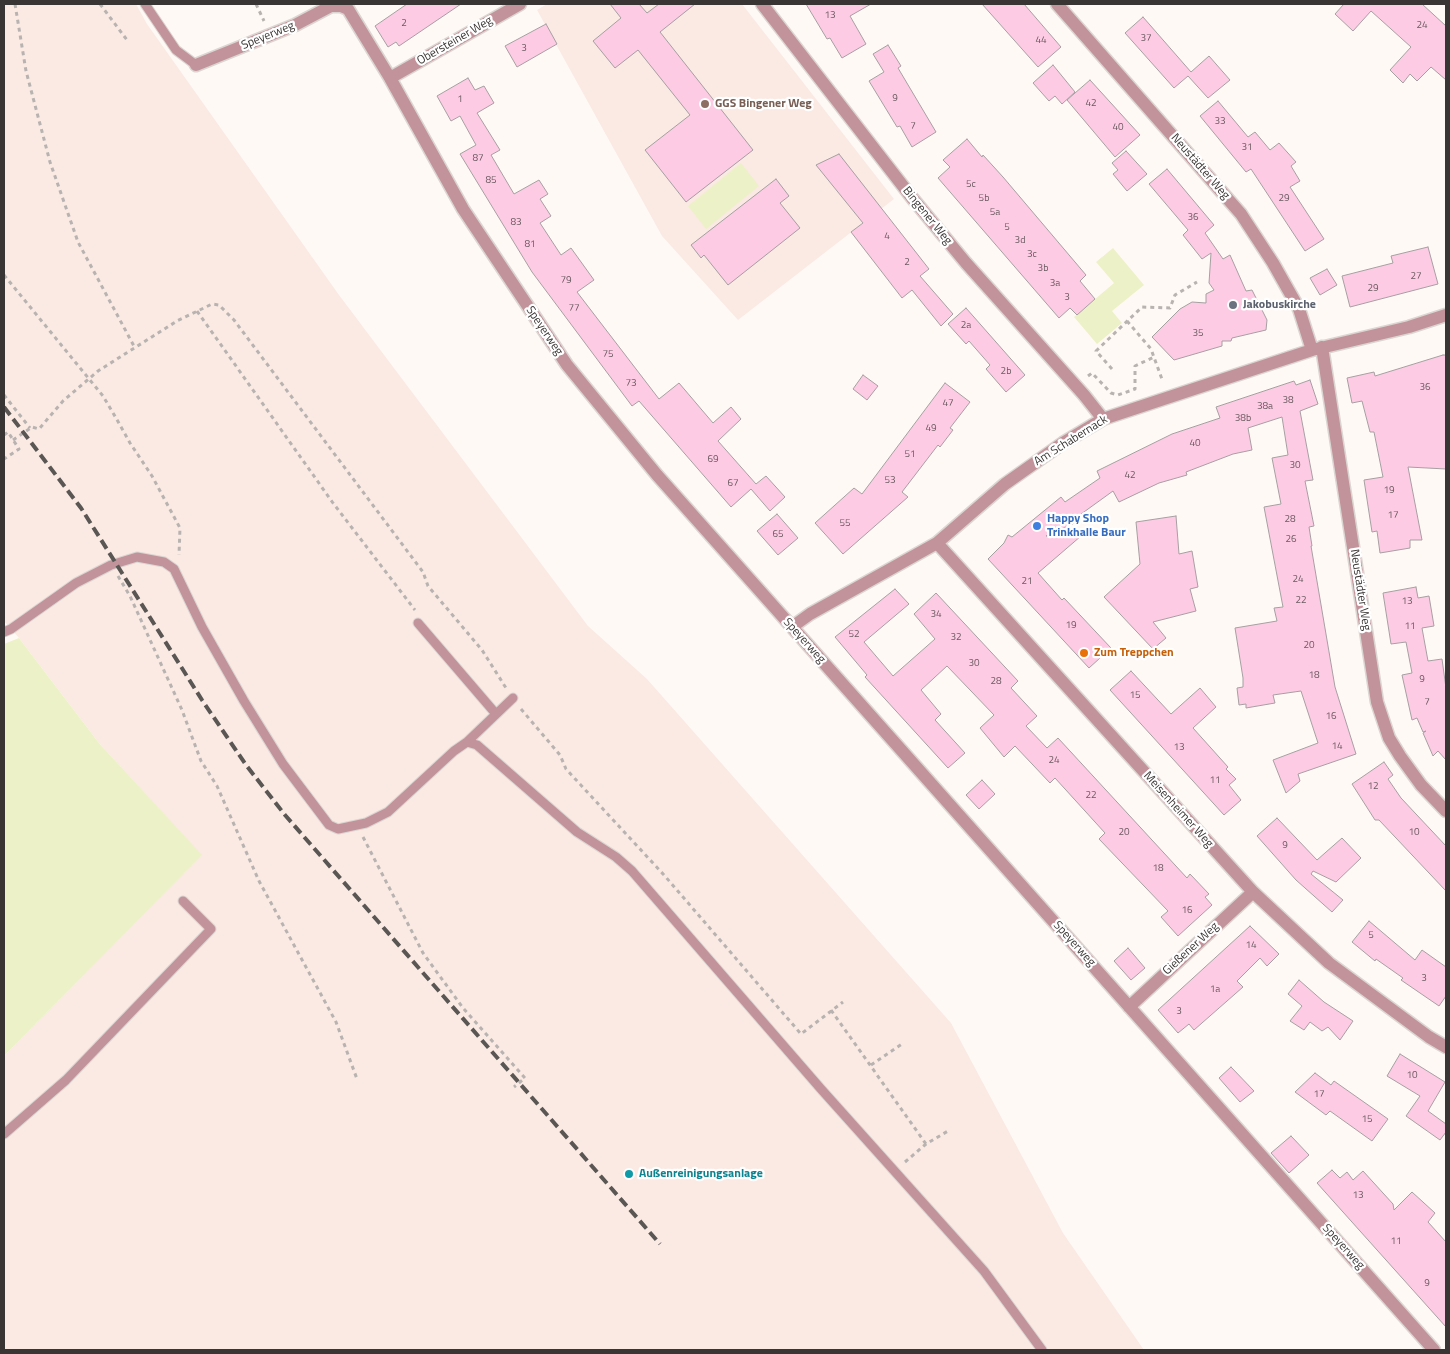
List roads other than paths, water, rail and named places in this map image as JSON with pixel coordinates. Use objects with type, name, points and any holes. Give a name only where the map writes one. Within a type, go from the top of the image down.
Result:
[{"type":"street","name":"Obersteiner Weg","points":[[390,78],[520,4]]},
{"type":"street","name":"Bingener Weg","points":[[762,4],[913,199],[966,263],[1074,383],[1102,419]]},
{"type":"street","name":"Neustädter Weg","points":[[1057,4],[1241,214],[1273,263],[1299,310],[1317,349],[1377,702],[1388,738],[1421,785],[1446,811]]},
{"type":"street","name":"Speyerweg","points":[[196,65],[288,28],[331,6],[348,7],[463,209],[567,365],[657,476],[1434,1350]]},
{"type":"street","name":"Am Schabernack","points":[[792,628],[810,614],[937,543],[1005,484],[1063,443],[1102,419],[1317,349],[1409,327],[1446,315]]},
{"type":"street","name":"Meisenheimer Weg","points":[[937,543],[1253,892],[1328,962],[1429,1037],[1446,1047]]},
{"type":"street","name":"Gießener Weg","points":[[1129,1007],[1253,892]]},
{"type":"lane","points":[[145,4],[176,50],[196,65]]},
{"type":"lane","points":[[8,631],[76,583],[111,565],[138,557],[152,558],[174,569],[202,627],[244,701],[284,764],[329,825],[338,829],[357,826],[388,812],[415,785],[467,742],[512,698]]},
{"type":"lane","points":[[418,623],[496,714]]},
{"type":"lane","points":[[467,742],[477,744],[577,832],[616,857],[632,872],[984,1270],[1042,1350]]},
{"type":"lane","points":[[4,1134],[66,1080],[212,929],[183,901]]},
{"type":"railway","points":[[4,407],[81,508],[202,700],[246,765],[285,815],[660,1244]]},
{"type":"place","name":"GGS Bingener Weg","points":[[705,104]]},
{"type":"place","name":"Jakobuskirche","points":[[1233,305]]},
{"type":"place","name":"Happy Shop Trinkhalle Baur","points":[[1037,526]]},
{"type":"place","name":"Zum Treppchen","points":[[1084,653]]},
{"type":"place","name":"Außenreinigungsanlage","points":[[629,1174]]}]
